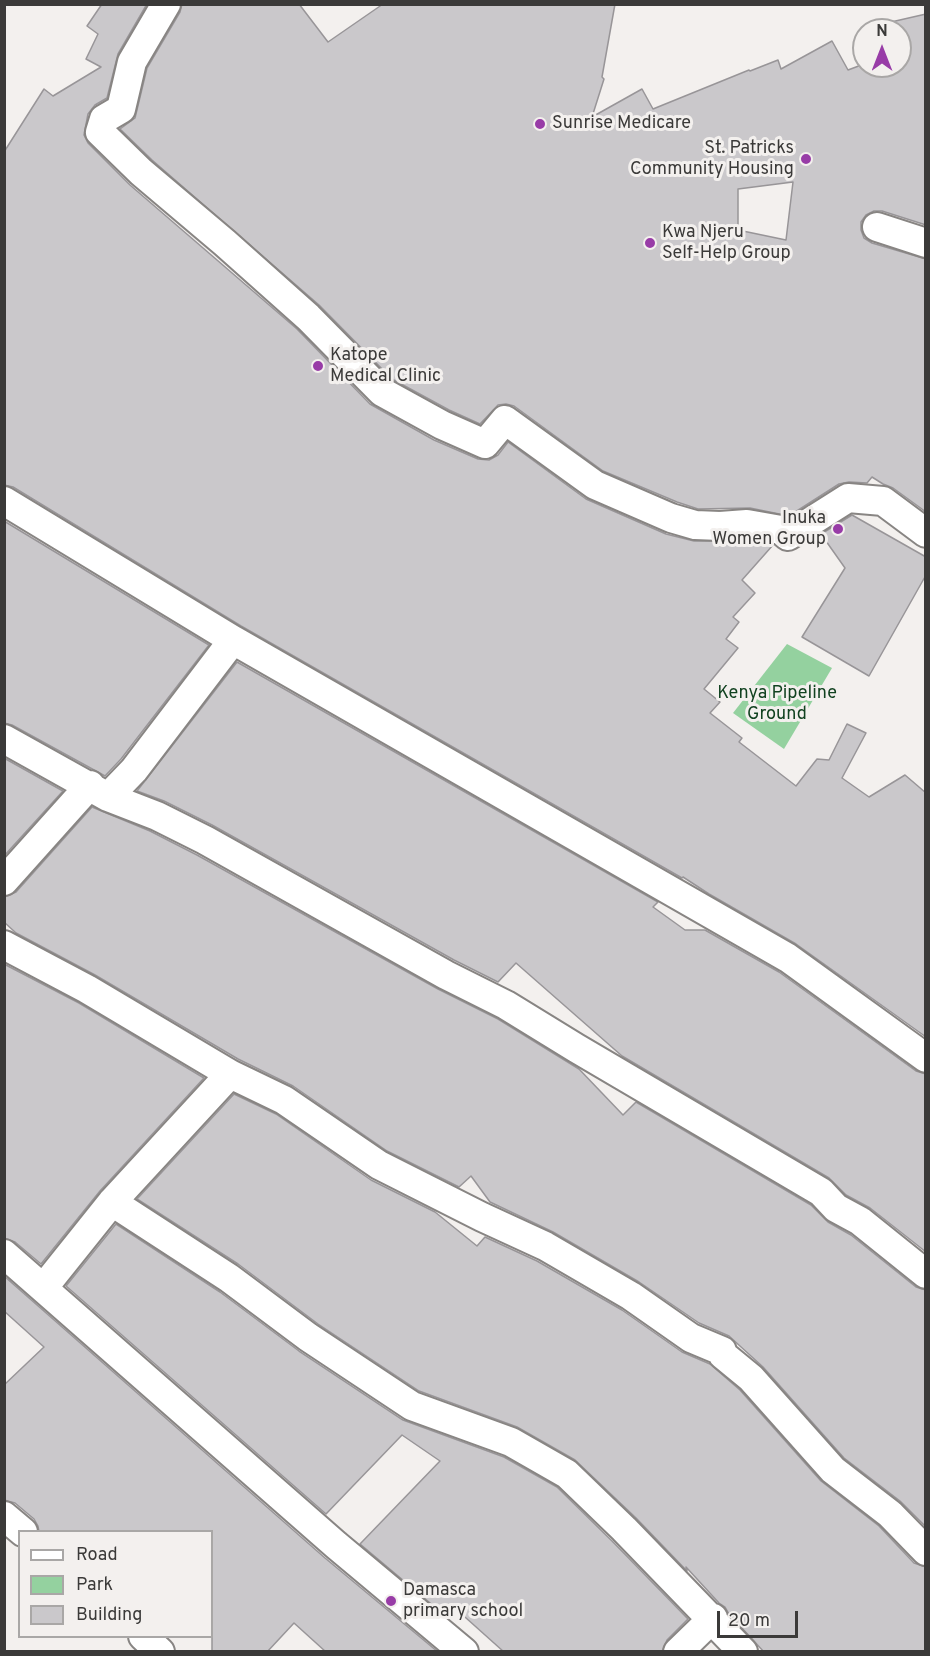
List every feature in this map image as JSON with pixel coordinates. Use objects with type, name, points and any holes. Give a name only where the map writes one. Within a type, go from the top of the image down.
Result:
[{"type":"street","points":[[166,4],[132,62],[121,109],[104,119],[100,132],[141,172],[308,317],[382,392],[485,444],[506,420],[595,485],[671,518],[694,525],[747,524],[781,530],[788,536],[848,498],[861,498],[883,501],[926,533]]},
{"type":"street","points":[[877,227],[926,243]]},
{"type":"street","points":[[4,501],[233,640],[788,958],[926,1058]]},
{"type":"street","points":[[4,881],[99,791],[134,770],[233,640]]},
{"type":"street","points":[[4,739],[99,791],[205,840],[446,975],[506,1005],[821,1192],[836,1208],[860,1221],[926,1274]]},
{"type":"street","points":[[4,945],[87,989],[230,1074],[284,1100],[379,1165],[544,1246],[631,1296],[691,1338],[722,1351],[723,1355],[751,1378],[833,1470],[890,1514],[926,1551]]},
{"type":"street","points":[[44,1287],[112,1202],[230,1074]]},
{"type":"street","points":[[112,1202],[229,1278],[308,1337],[412,1406],[511,1442],[567,1474],[624,1529],[743,1652]]},
{"type":"street","points":[[4,1254],[318,1529],[464,1652]]},
{"type":"street","points":[[4,1516],[21,1530]]},
{"type":"street","points":[[678,1652],[712,1618]]},
{"type":"street","points":[[145,1638],[160,1652]]},
{"type":"green space","name":"Kenya Pipeline Ground","points":[[787,644],[832,668],[784,749],[733,713]]},
{"type":"building","points":[[102,4],[147,4],[118,54],[107,98],[95,105],[88,114],[84,135],[88,143],[130,185],[297,329],[370,404],[434,440],[478,459],[489,460],[498,455],[508,442],[586,499],[666,534],[694,541],[746,541],[773,545],[742,580],[755,593],[733,617],[739,622],[726,639],[738,648],[704,689],[720,702],[710,713],[742,738],[739,742],[796,786],[817,759],[829,760],[847,724],[866,733],[842,778],[869,797],[905,775],[926,793],[926,1037],[796,944],[683,877],[241,626],[13,487],[4,485],[4,152],[44,89],[53,96],[101,67],[86,59],[98,34],[87,26]]},
{"type":"building","points":[[182,4],[299,4],[328,42],[383,4],[615,4],[602,77],[604,79],[592,117],[642,89],[653,109],[778,60],[781,69],[832,41],[848,70],[852,68],[852,78],[912,78],[912,18],[909,18],[926,14],[926,225],[882,211],[874,211],[866,215],[861,222],[861,230],[864,238],[872,243],[926,259],[926,512],[893,488],[872,477],[867,483],[839,484],[789,516],[750,508],[698,509],[603,471],[514,406],[498,405],[480,424],[392,379],[319,305],[152,160],[120,129],[135,118],[147,68],[180,12]],"holes":[[[793,182],[786,240],[738,230],[738,189]]]},
{"type":"building","points":[[852,515],[926,557],[926,575],[869,676],[802,637],[845,568],[821,534]]},
{"type":"building","points":[[4,521],[209,645],[121,759],[105,776],[12,725],[4,723]]},
{"type":"building","points":[[237,662],[658,902],[653,907],[685,930],[705,930],[779,972],[916,1071],[926,1074],[926,1252],[870,1208],[846,1195],[829,1178],[622,1056],[516,963],[498,982],[454,960],[212,825],[164,801],[137,791]]},
{"type":"building","points":[[4,758],[63,791],[4,856]]},
{"type":"building","points":[[92,807],[150,831],[197,855],[438,989],[498,1019],[579,1069],[623,1115],[636,1102],[811,1205],[828,1222],[851,1235],[916,1287],[926,1290],[926,1527],[900,1501],[844,1458],[763,1367],[729,1336],[699,1323],[639,1282],[553,1232],[490,1202],[471,1176],[459,1187],[387,1151],[293,1086],[238,1059],[95,975],[16,933],[4,922],[4,897],[16,892]]},
{"type":"building","points":[[4,964],[79,1003],[204,1078],[100,1191],[41,1264],[15,1242],[4,1238]]},
{"type":"building","points":[[234,1094],[276,1114],[371,1180],[435,1212],[477,1246],[485,1237],[537,1261],[622,1310],[682,1352],[710,1364],[740,1390],[821,1481],[879,1526],[914,1563],[926,1567],[926,1652],[764,1652],[686,1567],[687,1571],[575,1460],[517,1427],[419,1391],[318,1324],[238,1264],[137,1199]]},
{"type":"building","points":[[116,1224],[220,1292],[299,1351],[403,1420],[504,1457],[557,1487],[688,1619],[667,1640],[662,1652],[504,1652],[456,1609],[448,1618],[360,1544],[440,1461],[402,1435],[326,1514],[66,1286]]},
{"type":"building","points":[[4,1276],[325,1558],[438,1652],[326,1652],[294,1623],[267,1652],[212,1652],[213,1530],[39,1530],[34,1519],[15,1503],[4,1500],[4,1385],[44,1347],[4,1311]]},
{"type":"place","name":"Sunrise Medicare","points":[[540,124]]},
{"type":"place","name":"St. Patricks Community Housing","points":[[806,159]]},
{"type":"place","name":"Kwa Njeru Self-Help Group","points":[[650,243]]},
{"type":"place","name":"Katope Medical Clinic","points":[[318,366]]},
{"type":"place","name":"Inuka Women Group","points":[[838,529]]},
{"type":"place","name":"Damasca primary school","points":[[391,1601]]}]
